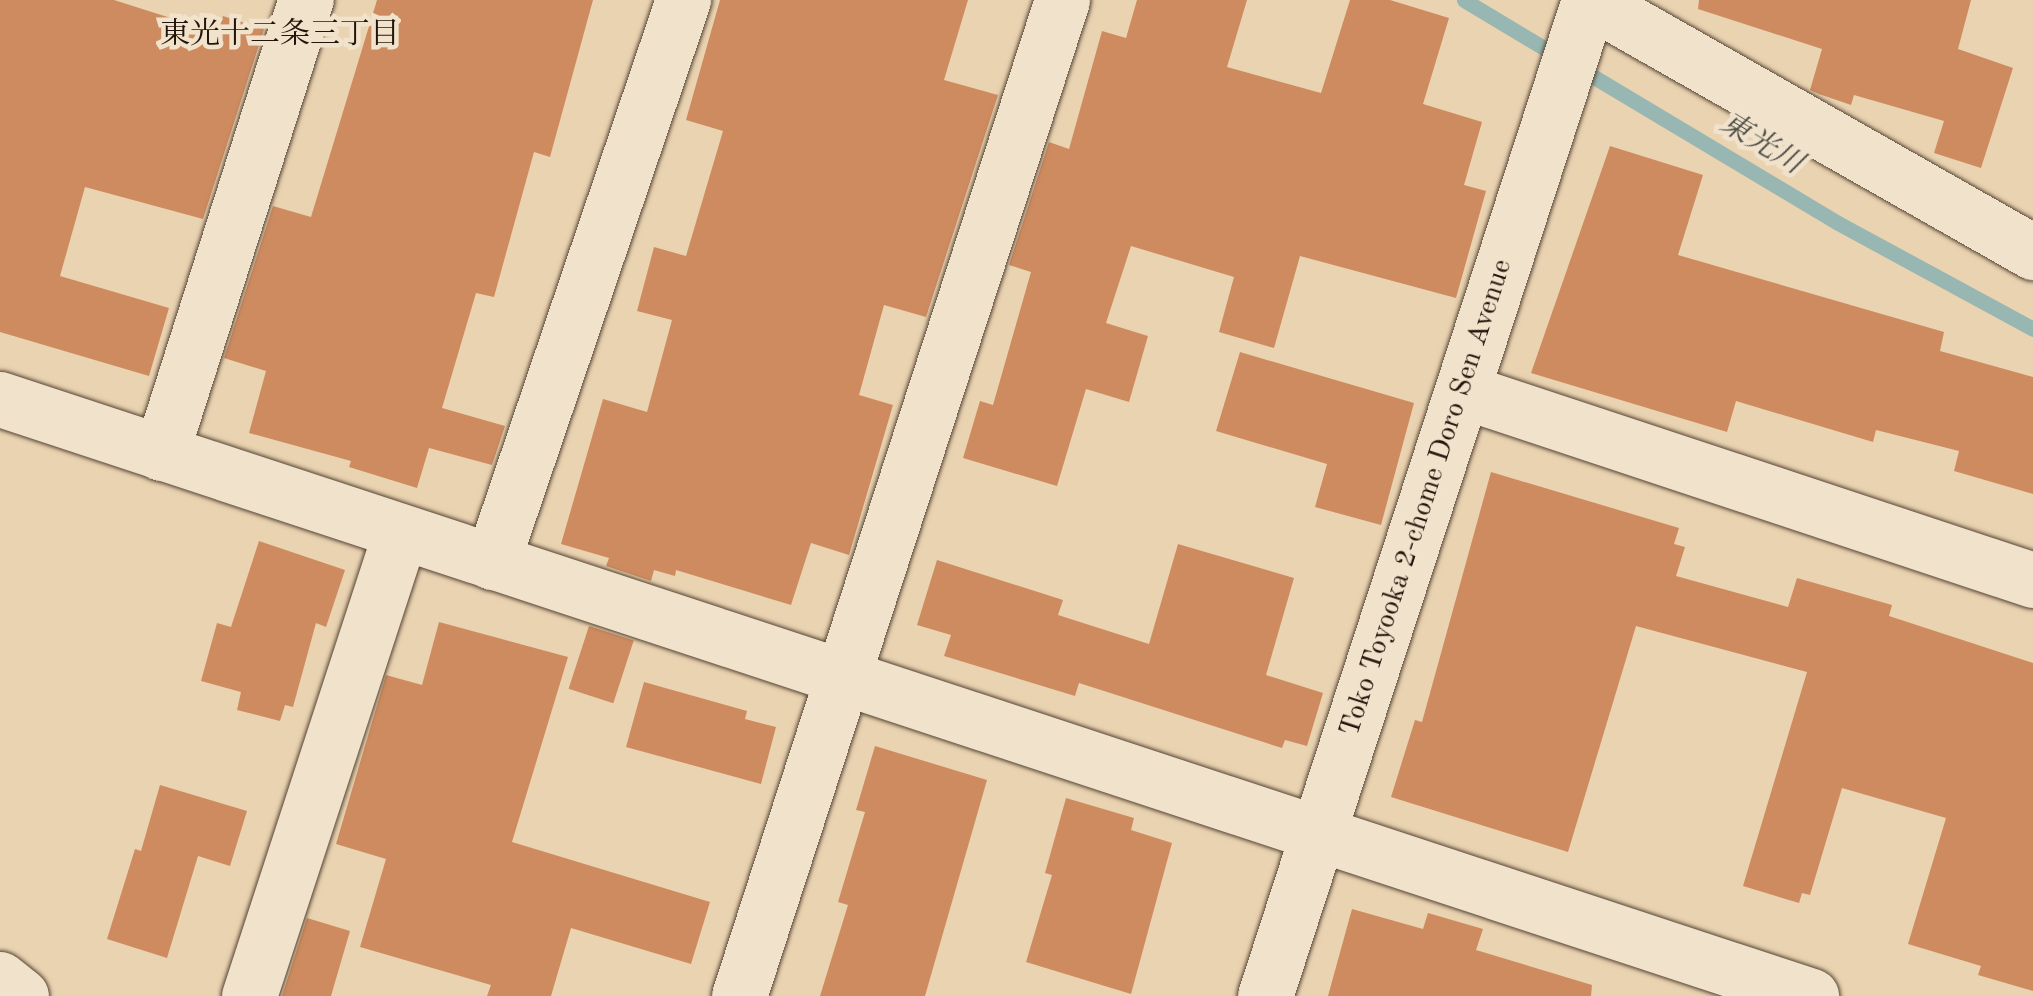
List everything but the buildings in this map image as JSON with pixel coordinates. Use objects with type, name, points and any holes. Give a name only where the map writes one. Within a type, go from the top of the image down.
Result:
[{"type":"street","points":[[492,562],[683,0]]},
{"type":"street","points":[[740,996],[1062,0]]},
{"type":"street","points":[[161,452],[298,2]]},
{"type":"street","points":[[1579,33],[2033,252]]},
{"type":"street","name":"Toko Toyooka 2-chome Doro Sen Avenue","points":[[1265,996],[1579,33]]},
{"type":"street","points":[[1462,391],[2033,580]]},
{"type":"street","points":[[0,399],[400,533],[842,673],[1811,996]]},
{"type":"street","points":[[249,996],[400,533]]},
{"type":"street","points":[[0,979],[20,996]]},
{"type":"waterway","name":"東光川","points":[[1464,0],[1559,57]]},
{"type":"waterway","name":"東光川","points":[[1579,68],[1838,223],[2033,329]]},
{"type":"district","name":"東光十二条三丁目","points":[[280,35]]}]
